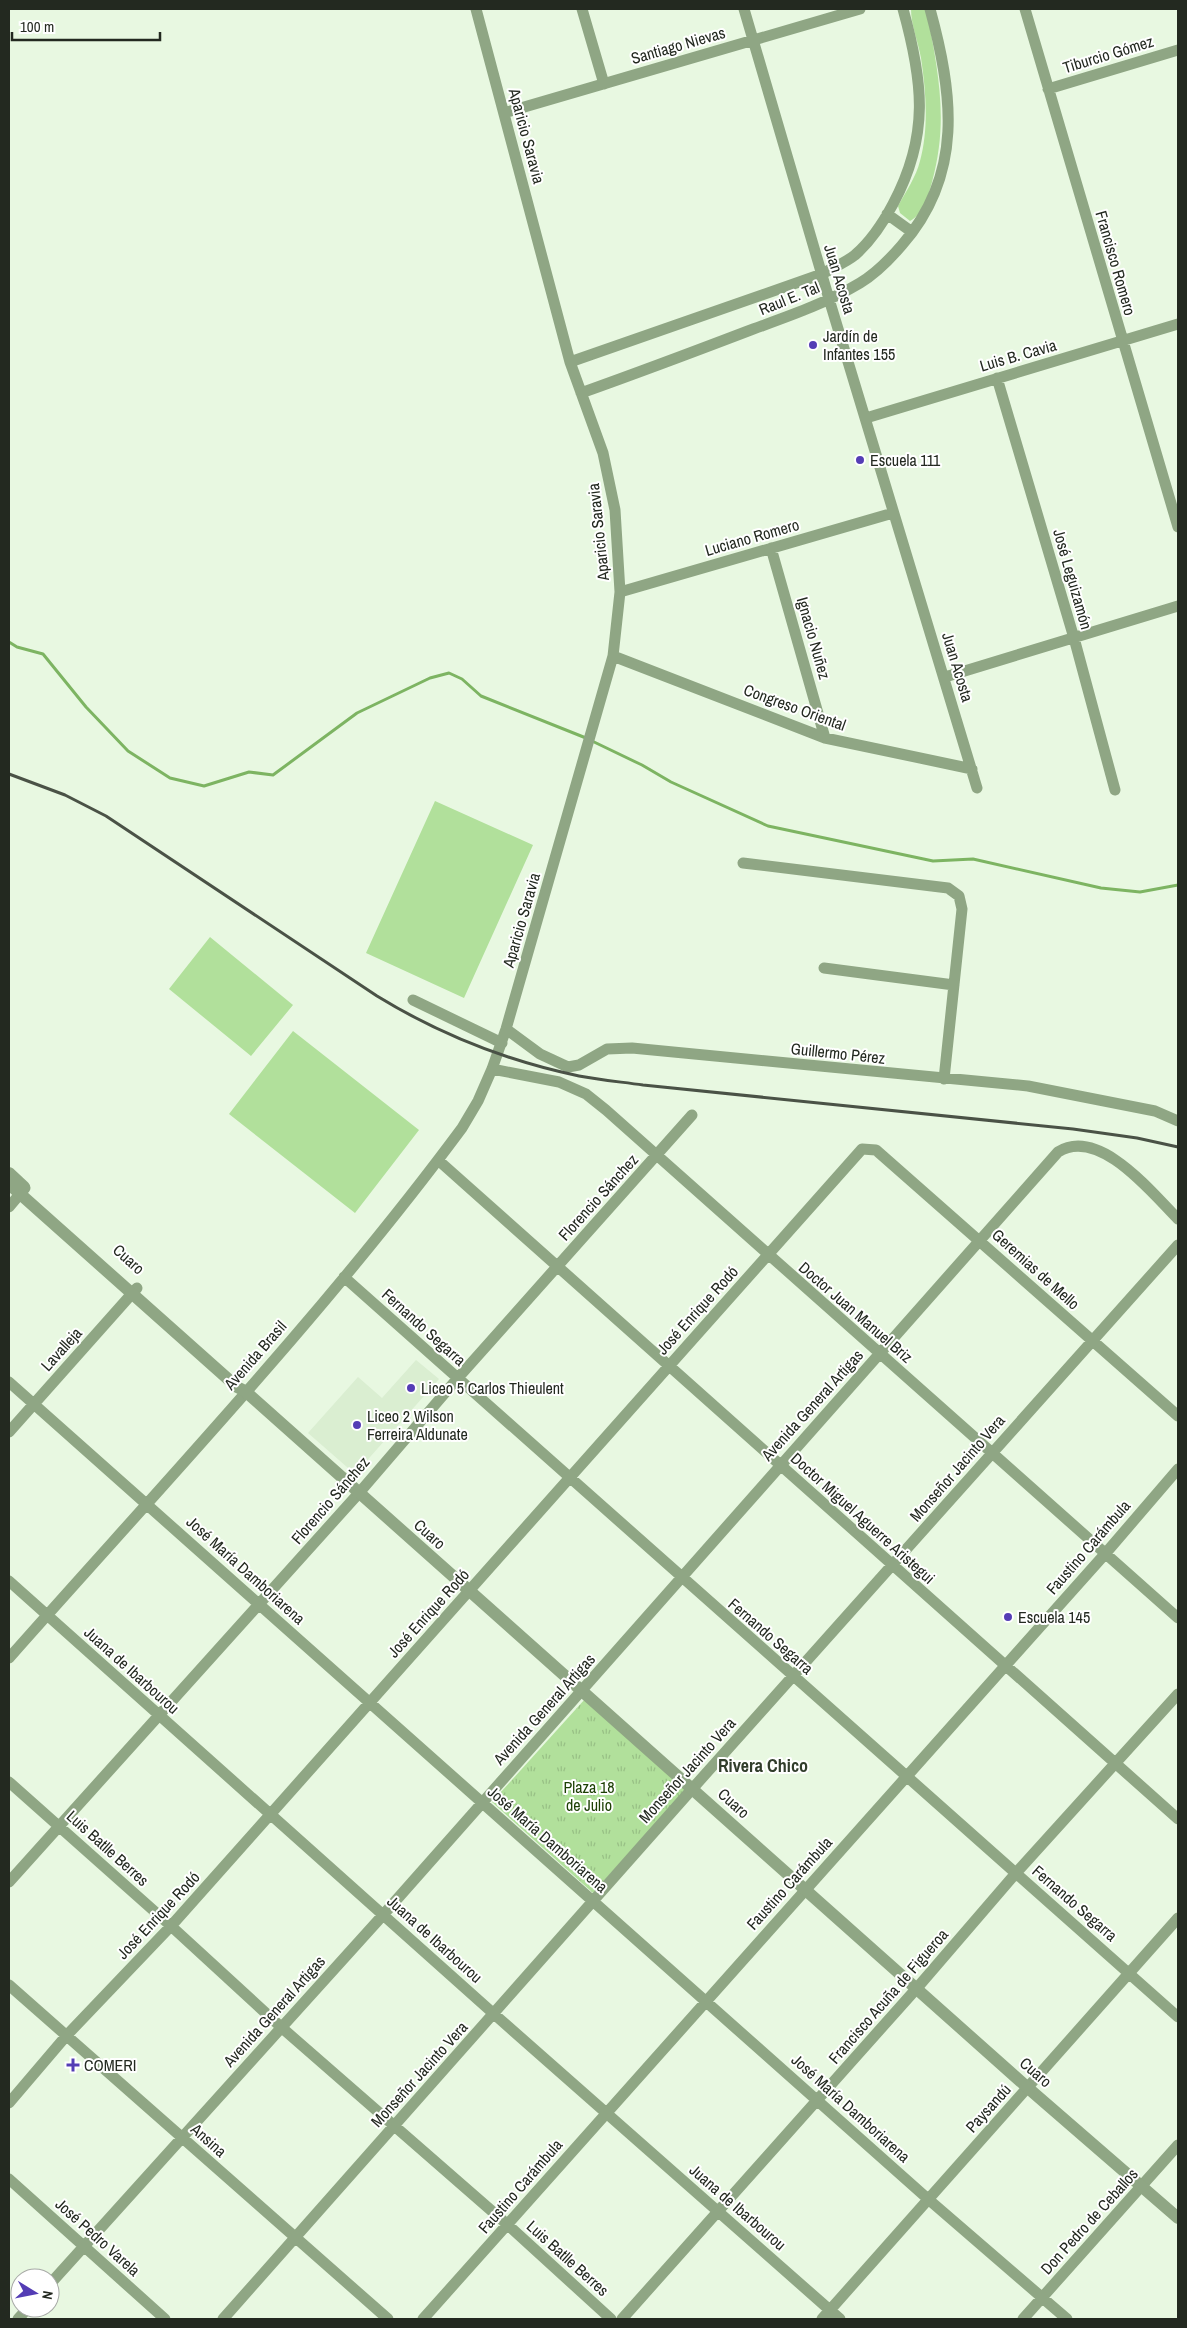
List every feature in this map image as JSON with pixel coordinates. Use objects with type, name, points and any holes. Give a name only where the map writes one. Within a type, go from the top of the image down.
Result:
[{"type":"street","name":"Aparicio Saravia","points":[[476,9],[570,362],[603,453],[610,482],[618,538],[620,592],[614,656],[498,1054]]},
{"type":"street","points":[[582,9],[604,84]]},
{"type":"street","name":"Juan Acosta","points":[[744,9],[893,513],[977,788]]},
{"type":"street","name":"Santiago Nievas","points":[[504,113],[860,9]]},
{"type":"street","name":"Raul E. Tal","points":[[570,362],[822,274],[854,256],[877,232],[912,164],[919,131],[920,101],[914,48],[903,9]]},
{"type":"street","name":"Raul E. Tal","points":[[581,394],[829,299],[861,282],[879,268],[912,232],[927,210],[938,187],[946,158],[950,128],[945,71],[930,9]]},
{"type":"street","name":"Francisco Romero","points":[[1025,9],[1178,526]]},
{"type":"street","name":"Tiburcio Gómez","points":[[1048,89],[1178,50]]},
{"type":"street","points":[[887,214],[912,232]]},
{"type":"street","name":"Luis B. Cavia","points":[[866,418],[1178,324]]},
{"type":"street","name":"José Leguizamón","points":[[996,378],[1074,638],[1115,790]]},
{"type":"street","name":"Luciano Romero","points":[[620,592],[893,513]]},
{"type":"street","name":"Ignacio Nuñez","points":[[771,548],[825,738]]},
{"type":"street","points":[[944,677],[1178,606]]},
{"type":"street","name":"Congreso Oriental","points":[[614,656],[825,738],[972,769]]},
{"type":"street","points":[[743,863],[948,888],[959,896],[962,909],[944,1079]]},
{"type":"street","points":[[824,968],[954,985]]},
{"type":"street","points":[[412,1000],[502,1043]]},
{"type":"street","name":"Guillermo Pérez","points":[[506,1029],[540,1054],[568,1067],[584,1062],[607,1050],[632,1048],[1028,1086],[1155,1112],[1178,1121]]},
{"type":"street","name":"Avenida Brasil","points":[[9,1658],[344,1277],[438,1160],[470,1114],[498,1054]]},
{"type":"street","name":"Doctor Juan Manuel Briz","points":[[492,1069],[559,1082],[586,1094],[606,1110],[768,1256],[1178,1618]]},
{"type":"street","name":"Florencio Sánchez","points":[[9,1882],[359,1493],[457,1379],[692,1115]]},
{"type":"street","name":"Avenida General Artigas","points":[[60,2273],[383,1914],[1058,1152],[1072,1145],[1092,1148],[1108,1155],[1123,1165],[1178,1219]]},
{"type":"street","name":"Geremias de Mello","points":[[870,1148],[876,1150],[1178,1416]]},
{"type":"street","name":"José Enrique Rodó","points":[[9,2103],[67,2035],[171,1926],[768,1256],[857,1153],[862,1149],[870,1148]]},
{"type":"street","name":"Doctor Miguel Aguerre Aristegui","points":[[438,1160],[1178,1819]]},
{"type":"street","name":"Cuaro","points":[[9,1173],[23,1191],[135,1291],[241,1381],[245,1391],[359,1493],[1028,2088],[1178,2218]]},
{"type":"street","name":"Cuaro","points":[[9,1184],[23,1191]]},
{"type":"street","points":[[9,1207],[23,1191]]},
{"type":"street","name":"Monseñor Jacinto Vera","points":[[223,2319],[692,1788],[893,1566],[991,1453],[1093,1342],[1178,1245]]},
{"type":"street","name":"Fernando Segarra","points":[[344,1277],[1178,2017]]},
{"type":"street","name":"Lavalleja","points":[[9,1432],[135,1291]]},
{"type":"street","name":"José María Damboriarena","points":[[9,1382],[928,2200],[1067,2319]]},
{"type":"street","name":"Faustino Carámbula","points":[[423,2319],[1105,1554],[1178,1469]]},
{"type":"street","name":"Juana de Ibarbourou","points":[[9,1581],[719,2213],[826,2315],[840,2319]]},
{"type":"street","name":"Francisco Acuña de Figueroa","points":[[622,2319],[818,2101],[1016,1873],[1178,1694]]},
{"type":"street","name":"Luis Batlle Berres","points":[[9,1782],[281,2027],[508,2225],[612,2319]]},
{"type":"street","name":"Paysandú","points":[[826,2315],[1178,1918]]},
{"type":"street","name":"Ansina","points":[[9,1984],[388,2319]]},
{"type":"street","name":"Don Pedro de Ceballos","points":[[1024,2319],[1178,2145]]},
{"type":"street","name":"José Pedro Varela","points":[[9,2179],[166,2319]]},
{"type":"shaded area","name":"Liceo 2 Wilson Ferreira Aldunate","points":[[416,1360],[439,1379],[355,1474],[308,1433],[358,1377],[382,1398]]},
{"type":"green space","points":[[911,9],[926,9],[927,11],[938,76],[941,117],[937,159],[929,193],[919,214],[910,221],[900,213],[898,206],[918,167],[923,148],[926,123],[921,58]]},
{"type":"green space","points":[[435,801],[533,845],[464,998],[366,953]]},
{"type":"green space","points":[[210,937],[293,1005],[251,1056],[169,989]]},
{"type":"green space","points":[[293,1031],[419,1130],[355,1213],[229,1114]]},
{"type":"green space","name":"Plaza 18 de Julio","points":[[585,1699],[686,1790],[593,1893],[492,1802]]},
{"type":"waterway","points":[[9,642],[17,647],[43,654],[86,707],[128,751],[170,778],[204,786],[249,772],[273,775],[357,713],[430,678],[449,673],[462,679],[481,696],[586,738]]},
{"type":"waterway","points":[[592,741],[642,765],[671,782],[768,826],[933,861],[973,859],[1101,888],[1140,892],[1178,885]]},
{"type":"railway","points":[[9,774],[65,795],[106,816],[401,1010],[474,1045],[526,1063],[579,1076],[611,1081],[1073,1129],[1137,1138],[1178,1147]]},
{"type":"place","name":"Jardín de Infantes 155","points":[[813,345]]},
{"type":"place","name":"Escuela 111","points":[[860,460]]},
{"type":"place","name":"Liceo 5 Carlos Thieulent","points":[[411,1388]]},
{"type":"place","name":"Liceo 2 Wilson Ferreira Aldunate","points":[[357,1425]]},
{"type":"place","name":"Escuela 145","points":[[1008,1617]]},
{"type":"place","name":"COMERI","points":[[73,2065]]},
{"type":"district","name":"Rivera Chico","points":[[763,1765]]}]
